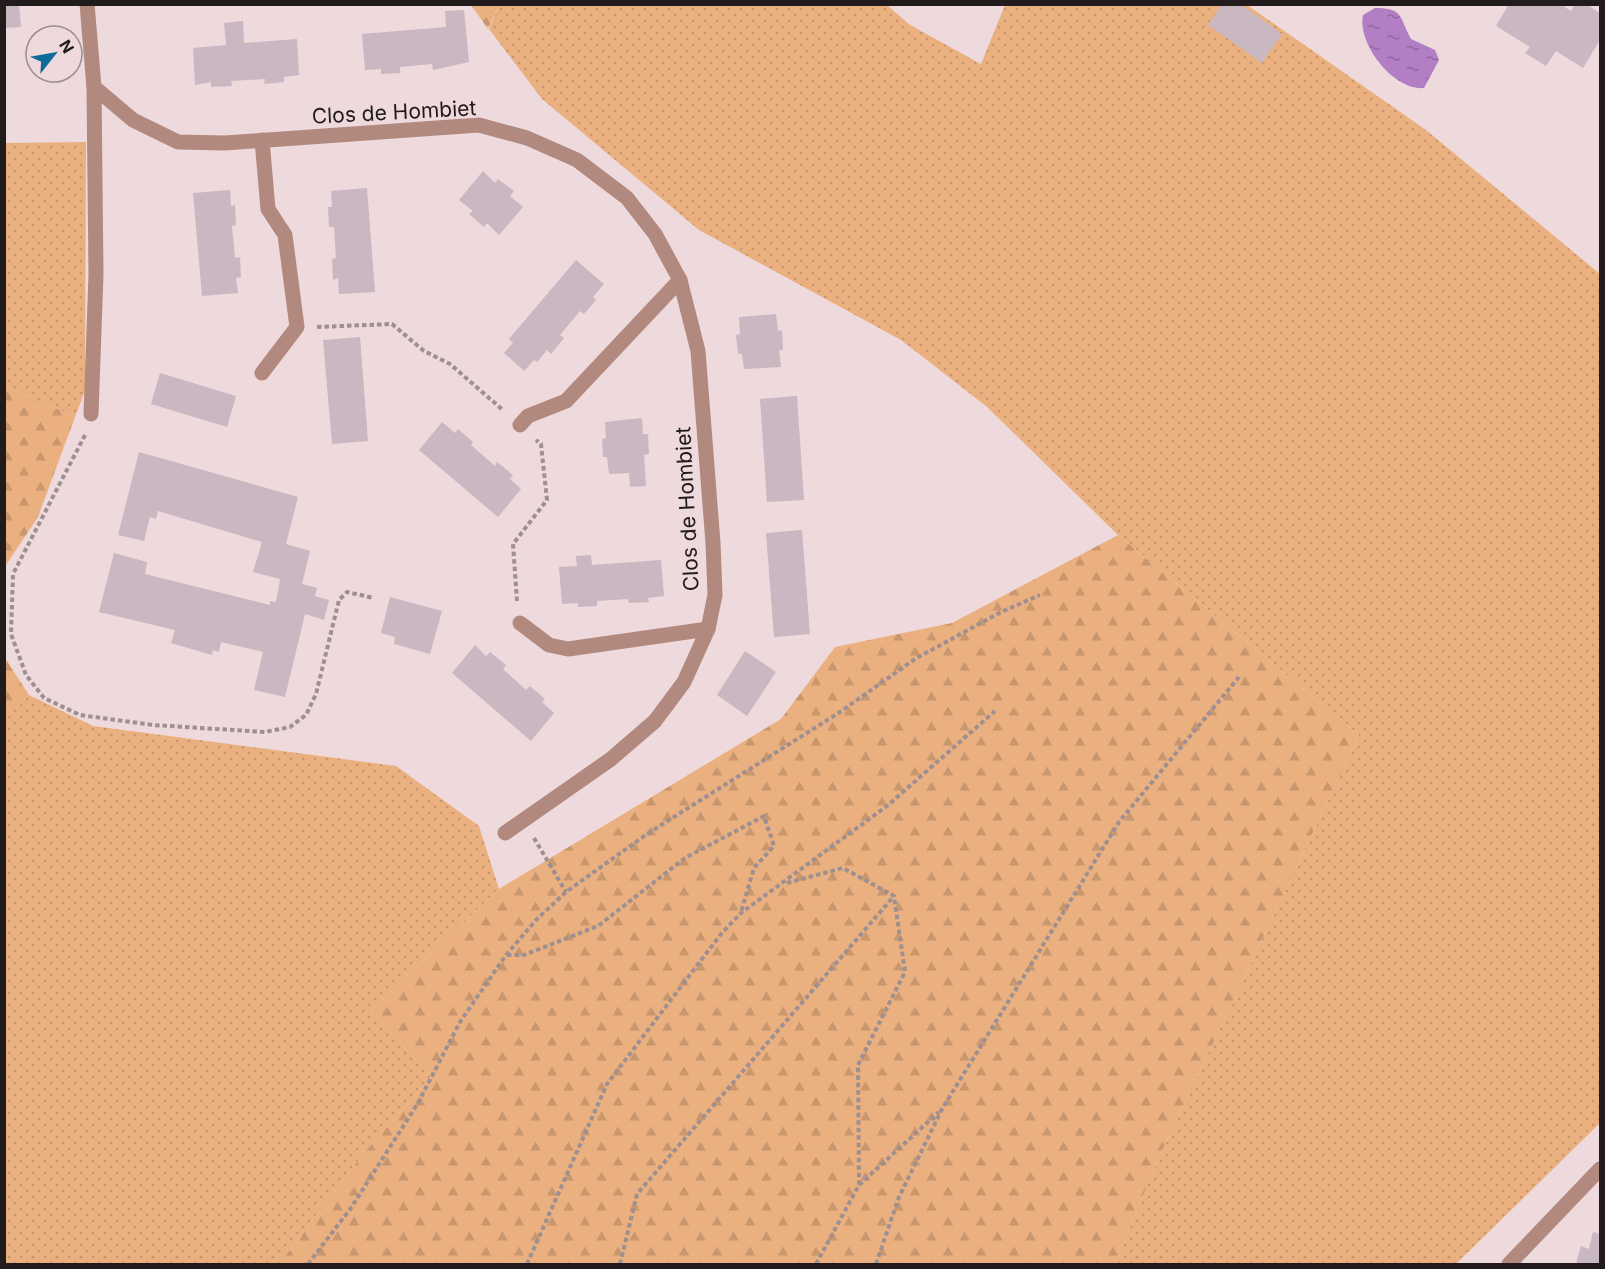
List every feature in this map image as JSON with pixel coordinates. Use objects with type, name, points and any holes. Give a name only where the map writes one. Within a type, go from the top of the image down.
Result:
[{"type":"street","points":[[87,4],[94,87],[96,273],[91,414]]},
{"type":"street","name":"Clos de Hombiet","points":[[94,87],[133,120],[178,142],[262,140],[478,125],[527,138],[577,160],[627,198],[655,234],[680,280],[698,351],[715,595],[708,629],[684,681],[655,721],[611,759],[505,833]]},
{"type":"street","points":[[262,140],[268,209],[285,235],[297,327],[262,373]]},
{"type":"street","points":[[520,425],[528,416],[566,401],[680,280]]},
{"type":"street","points":[[520,623],[549,645],[568,649],[708,629]]},
{"type":"street","points":[[1509,1264],[1600,1169]]},
{"type":"path","points":[[297,327],[392,324],[424,351],[450,364],[541,444],[547,500],[513,544],[520,623]]},
{"type":"path","points":[[91,414],[85,436],[13,574],[11,634],[26,675],[44,698],[80,715],[153,725],[265,732],[290,727],[306,715],[316,694],[339,600],[347,592],[374,598]]},
{"type":"path","points":[[308,1264],[357,1199],[418,1103],[460,1022],[506,955],[537,919],[566,892],[647,834],[840,712],[915,659],[1001,612],[1040,595]]},
{"type":"path","points":[[876,1264],[899,1197],[942,1109],[1119,822],[1239,677]]},
{"type":"path","points":[[527,1264],[608,1084],[721,934],[741,913],[784,884],[887,806],[995,711]]},
{"type":"path","points":[[506,955],[524,956],[598,926],[685,858],[764,816],[774,846],[754,868],[741,913]]},
{"type":"path","points":[[523,819],[566,892]]},
{"type":"path","points":[[784,884],[843,868],[894,896]]},
{"type":"path","points":[[859,1185],[858,1065],[905,972],[894,896]]},
{"type":"path","points":[[620,1264],[637,1194],[894,896]]},
{"type":"path","points":[[816,1264],[859,1185],[942,1109]]},
{"type":"green space","points":[[471,5],[499,5],[488,29]]},
{"type":"green space","points":[[499,5],[887,5],[910,25],[981,64],[1005,5],[1247,5],[1426,130],[1600,274],[1600,1123],[1456,1264],[1115,1264],[1159,1157],[1359,735],[1118,535],[986,406],[901,340],[699,230],[542,99],[489,29]]},
{"type":"green space","points":[[86,142],[85,391],[75,417],[5,387],[5,143]]},
{"type":"green space","points":[[5,387],[75,417],[38,517],[6,565]]},
{"type":"green space","points":[[1118,535],[1359,735],[1159,1157],[1115,1264],[279,1264],[363,1154],[431,1077],[371,1010],[499,889],[781,719],[835,647],[952,623]]},
{"type":"green space","points":[[5,658],[29,695],[4,720]]},
{"type":"green space","points":[[29,695],[93,726],[396,766],[479,826],[499,889],[371,1010],[431,1077],[363,1154],[279,1264],[5,1264],[4,720]]},
{"type":"water","points":[[1375,8],[1396,12],[1411,39],[1435,50],[1439,60],[1424,88],[1413,87],[1401,82],[1390,74],[1372,52],[1363,27],[1363,15]]},
{"type":"building","points":[[4,4],[19,4],[21,27],[4,28]]},
{"type":"building","points":[[1222,4],[1240,4],[1282,34],[1262,63],[1208,25]]},
{"type":"building","points":[[1509,4],[1560,4],[1571,11],[1575,4],[1586,4],[1600,13],[1600,40],[1583,68],[1556,51],[1546,66],[1525,53],[1530,47],[1496,26]]},
{"type":"building","points":[[464,10],[469,62],[433,70],[432,64],[400,67],[400,73],[381,74],[381,69],[365,70],[362,34],[446,27],[445,11]]},
{"type":"building","points":[[243,21],[244,43],[297,39],[299,75],[284,77],[284,82],[264,84],[265,79],[231,81],[232,86],[211,87],[211,82],[195,85],[193,48],[226,45],[224,23]]},
{"type":"building","points":[[483,171],[495,183],[498,179],[514,191],[510,196],[523,207],[499,235],[487,223],[484,227],[469,214],[473,211],[459,200]]},
{"type":"building","points":[[367,188],[375,292],[339,294],[338,278],[333,280],[332,259],[336,258],[334,227],[329,227],[328,207],[332,207],[331,191]]},
{"type":"building","points":[[230,190],[231,206],[235,205],[236,225],[232,226],[235,258],[240,257],[241,277],[236,278],[238,293],[202,296],[193,193]]},
{"type":"building","points":[[576,260],[604,284],[593,297],[596,300],[584,314],[580,311],[560,335],[564,338],[551,354],[547,350],[537,362],[534,360],[524,371],[504,353],[513,343],[509,339]]},
{"type":"building","points":[[776,314],[778,331],[782,330],[783,350],[779,350],[781,367],[744,369],[742,354],[738,354],[736,335],[740,334],[739,317]]},
{"type":"building","points":[[360,337],[368,441],[332,444],[323,340]]},
{"type":"building","points":[[160,373],[236,396],[227,427],[151,404]]},
{"type":"building","points":[[797,396],[804,500],[767,502],[760,399]]},
{"type":"building","points":[[642,418],[643,434],[648,434],[649,454],[644,455],[646,486],[630,487],[629,473],[609,474],[607,457],[603,457],[602,439],[606,438],[605,422]]},
{"type":"building","points":[[442,422],[455,433],[458,429],[473,442],[471,445],[495,466],[497,462],[513,475],[510,479],[521,489],[498,517],[419,450]]},
{"type":"building","points":[[139,452],[298,497],[286,544],[310,551],[302,584],[317,588],[315,596],[329,600],[324,620],[305,614],[285,697],[254,690],[263,652],[221,642],[219,652],[213,650],[212,655],[171,643],[175,630],[99,612],[114,553],[147,562],[145,574],[270,605],[270,601],[276,602],[280,579],[253,572],[262,542],[158,511],[156,519],[150,517],[144,541],[118,535]]},
{"type":"building","points":[[802,530],[810,634],[774,637],[766,533]]},
{"type":"building","points":[[591,555],[592,565],[661,560],[664,596],[648,598],[649,602],[629,603],[628,599],[597,601],[597,606],[578,607],[578,603],[562,604],[559,567],[577,566],[576,556]]},
{"type":"building","points":[[390,597],[442,611],[430,654],[394,644],[395,637],[381,633]]},
{"type":"building","points":[[475,645],[486,656],[490,652],[506,665],[503,669],[526,690],[530,686],[545,699],[542,702],[554,713],[531,741],[452,673]]},
{"type":"building","points":[[745,651],[776,672],[747,716],[717,695]]},
{"type":"building","points":[[1593,1232],[1600,1234],[1600,1264],[1576,1264],[1581,1246],[1589,1249]]}]
